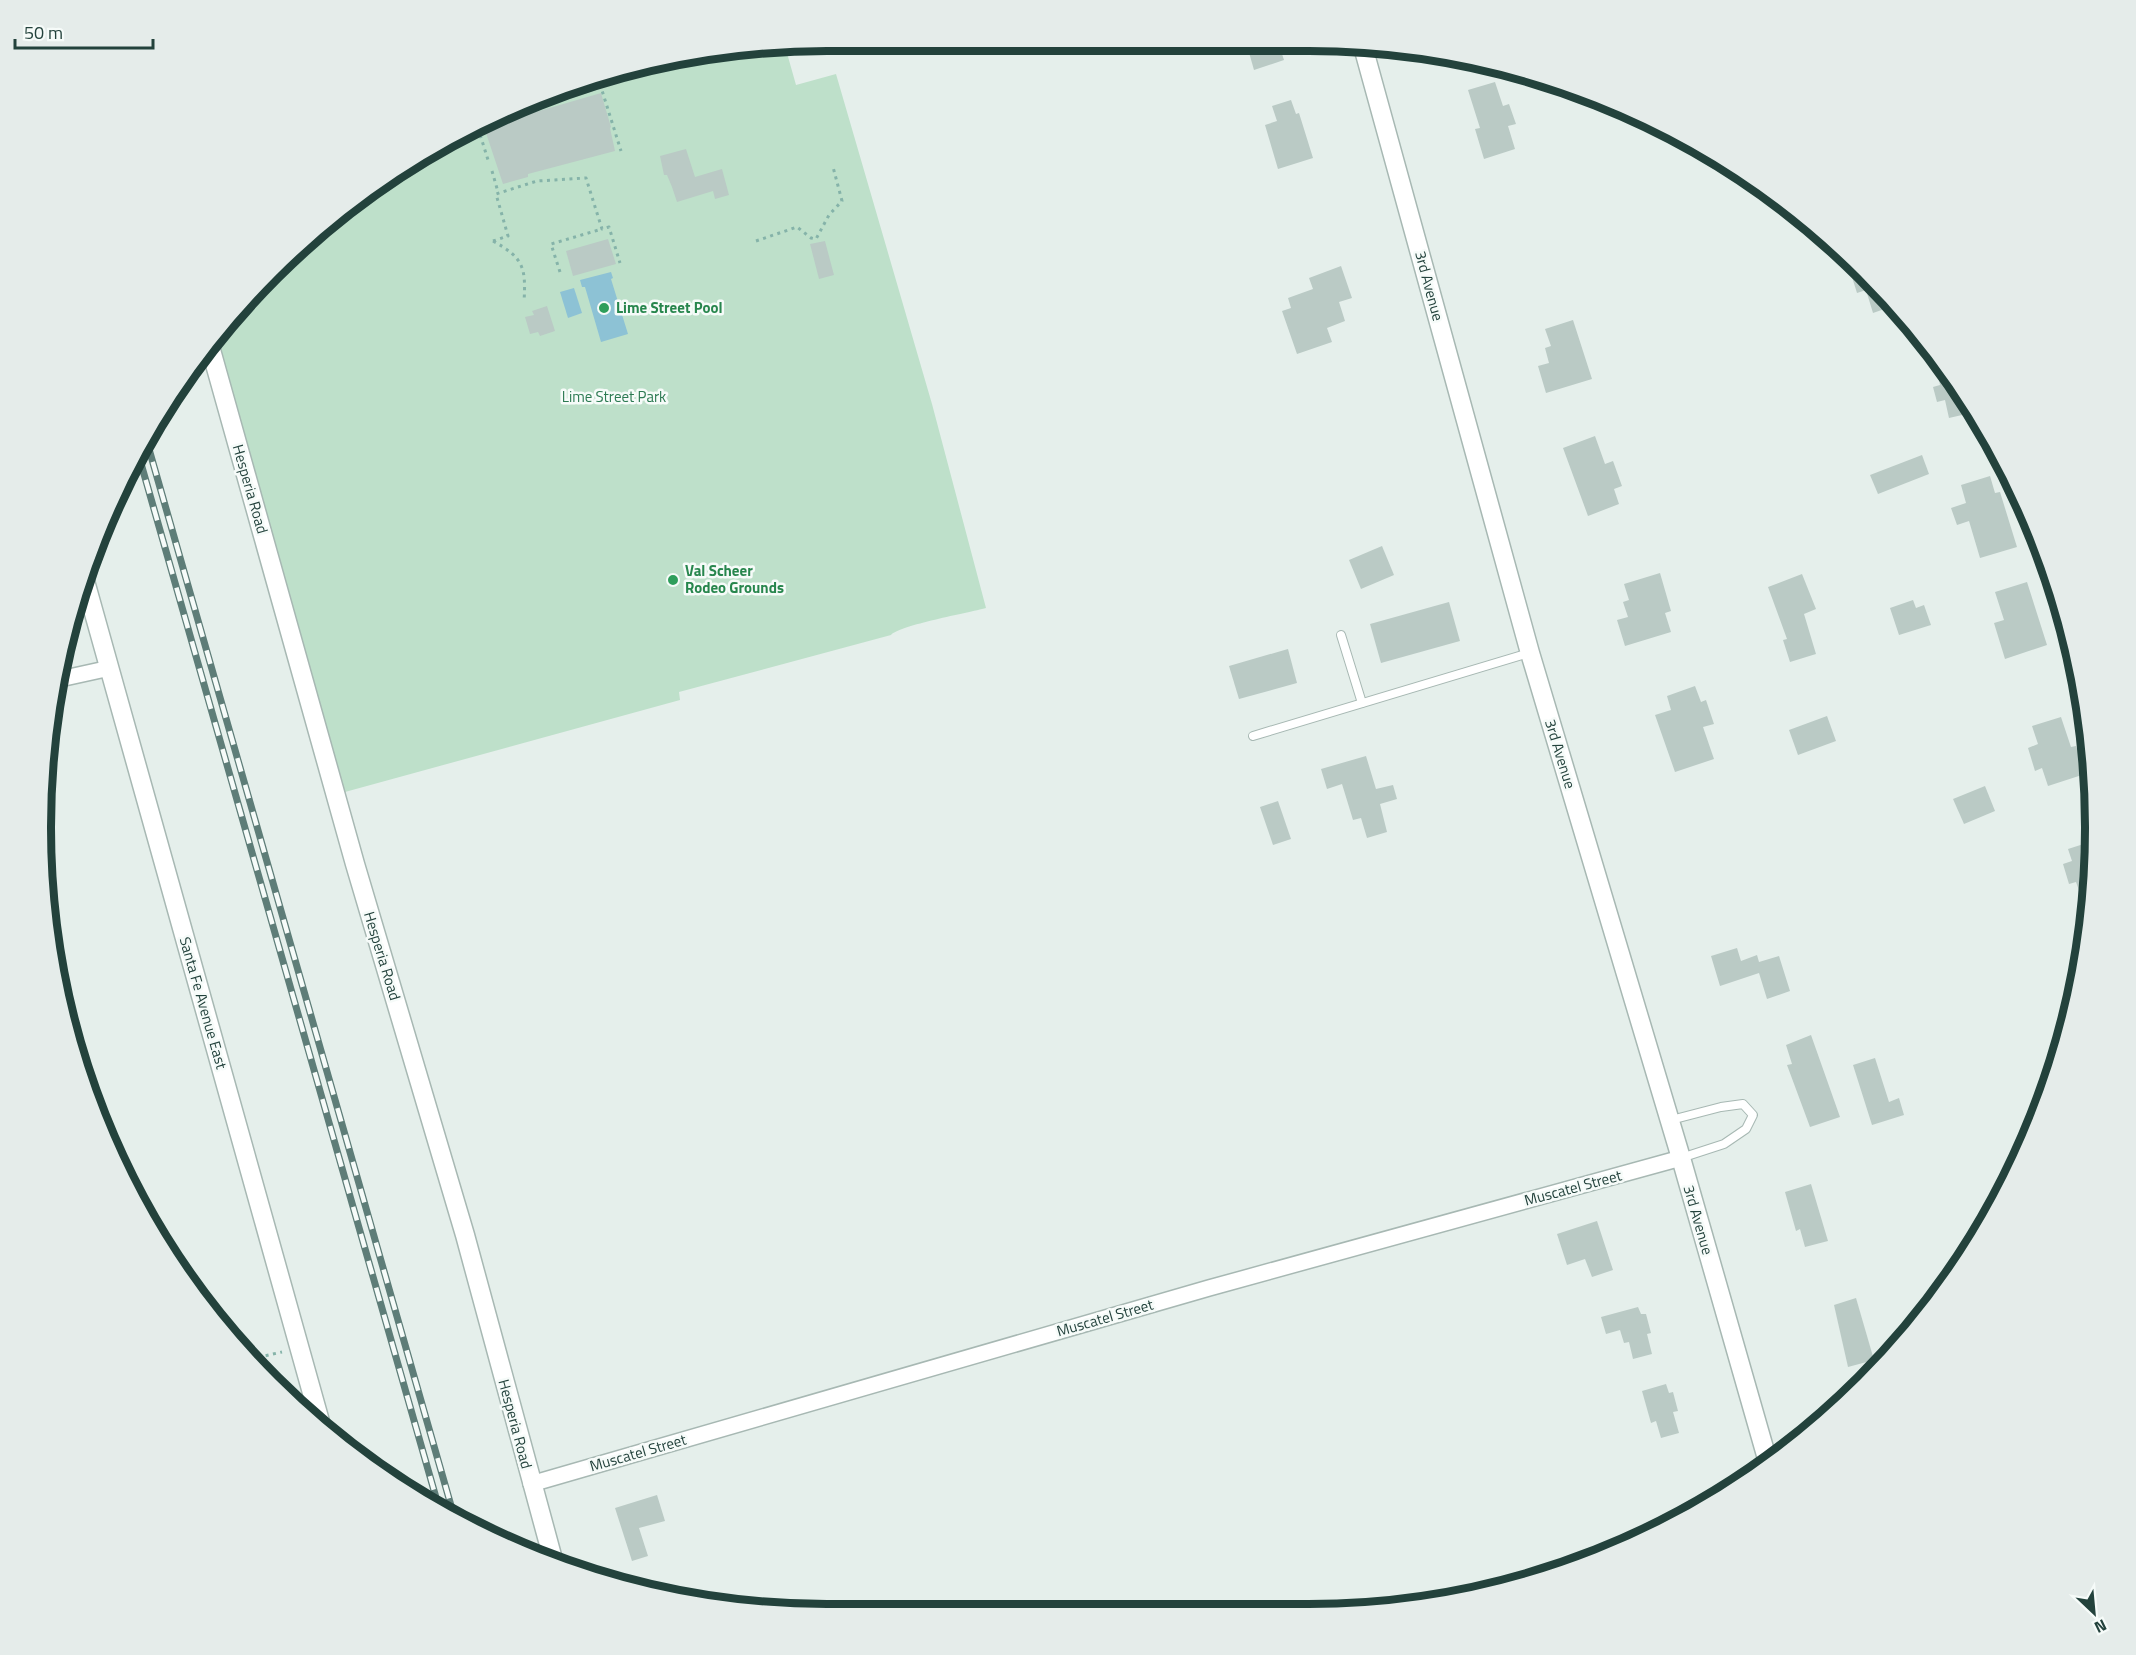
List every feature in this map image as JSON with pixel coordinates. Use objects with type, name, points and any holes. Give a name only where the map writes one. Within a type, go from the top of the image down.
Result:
[{"type":"street","name":"3rd Avenue","points":[[1365,54],[1530,653],[1681,1158],[1766,1455]]},
{"type":"street","name":"Hesperia Road","points":[[212,354],[355,864],[465,1235],[551,1553]]},
{"type":"street","name":"Santa Fe Avenue East","points":[[88,591],[317,1412]]},
{"type":"street","points":[[66,678],[110,668]]},
{"type":"street","name":"Muscatel Street","points":[[531,1484],[1209,1288],[1681,1158]]},
{"type":"lane","points":[[1341,635],[1362,703]]},
{"type":"lane","points":[[1253,736],[1530,653]]},
{"type":"lane","points":[[1669,1120],[1743,1104],[1753,1115],[1746,1129],[1725,1144],[1681,1158]]},
{"type":"path","points":[[600,85],[621,151]]},
{"type":"path","points":[[480,133],[489,164]]},
{"type":"path","points":[[756,241],[797,227],[811,238],[816,238],[829,215],[842,201],[833,167]]},
{"type":"path","points":[[492,171],[508,236],[492,241],[508,250],[520,263],[525,278],[524,302]]},
{"type":"path","points":[[498,193],[537,181],[586,178],[602,229]]},
{"type":"path","points":[[560,272],[551,244],[609,227],[620,263]]},
{"type":"path","points":[[260,1357],[298,1348]]},
{"type":"green space","name":"Lime Street Park","points":[[787,53],[796,85],[836,74],[932,404],[986,608],[920,623],[891,635],[679,692],[680,700],[345,792],[218,346],[278,278],[355,211],[439,155],[530,110],[627,77],[726,58]]},
{"type":"water","points":[[611,272],[613,278],[611,279],[628,334],[601,342],[585,287],[582,287],[580,280]]},
{"type":"water","points":[[574,288],[582,313],[568,318],[560,292]]},
{"type":"building","points":[[1249,51],[1281,51],[1284,60],[1254,70]]},
{"type":"building","points":[[1495,82],[1503,106],[1509,104],[1516,124],[1508,126],[1515,149],[1484,159],[1475,129],[1480,128],[1468,90]]},
{"type":"building","points":[[601,93],[615,151],[528,174],[528,177],[503,184],[485,130],[508,120]]},
{"type":"building","points":[[1291,100],[1296,114],[1299,113],[1313,158],[1278,169],[1265,125],[1277,121],[1272,106]]},
{"type":"building","points":[[686,149],[695,177],[722,169],[729,195],[715,199],[713,191],[677,202],[667,175],[664,175],[660,156]]},
{"type":"building","points":[[608,239],[616,264],[573,276],[566,251]]},
{"type":"building","points":[[825,241],[834,275],[819,279],[810,244]]},
{"type":"building","points":[[1341,266],[1352,298],[1339,302],[1345,321],[1327,328],[1332,342],[1297,354],[1282,311],[1291,308],[1288,298],[1313,289],[1309,278]]},
{"type":"building","points":[[1850,271],[1885,309],[1873,313],[1866,290],[1857,293]]},
{"type":"building","points":[[547,306],[555,331],[540,336],[538,332],[530,334],[525,317],[534,315],[532,311]]},
{"type":"building","points":[[1573,320],[1592,379],[1546,393],[1538,366],[1549,363],[1545,348],[1551,346],[1545,329]]},
{"type":"building","points":[[1937,373],[1965,414],[1949,418],[1945,400],[1937,402],[1933,387],[1940,385]]},
{"type":"building","points":[[1595,436],[1605,464],[1613,461],[1622,486],[1614,489],[1619,504],[1588,516],[1563,448]]},
{"type":"building","points":[[1922,455],[1929,474],[1878,494],[1870,475]]},
{"type":"building","points":[[1990,476],[1995,493],[2000,492],[2017,547],[1980,558],[1969,521],[1957,525],[1951,508],[1966,503],[1961,485]]},
{"type":"building","points":[[1382,546],[1394,575],[1361,589],[1349,560]]},
{"type":"building","points":[[1660,573],[1671,611],[1665,613],[1671,632],[1625,646],[1617,620],[1628,617],[1623,602],[1629,600],[1624,584]]},
{"type":"building","points":[[1802,574],[1816,609],[1804,614],[1816,654],[1790,662],[1783,640],[1787,639],[1768,587]]},
{"type":"building","points":[[2027,582],[2047,645],[2005,659],[1994,623],[2004,620],[1995,592]]},
{"type":"building","points":[[1913,600],[1916,608],[1924,605],[1931,625],[1899,635],[1890,608]]},
{"type":"building","points":[[1449,602],[1460,641],[1381,663],[1370,624]]},
{"type":"building","points":[[1288,649],[1297,683],[1239,699],[1229,666]]},
{"type":"building","points":[[1695,686],[1701,702],[1706,700],[1714,724],[1703,727],[1714,759],[1675,772],[1655,715],[1671,710],[1667,696]]},
{"type":"building","points":[[1827,716],[1836,741],[1798,755],[1789,730]]},
{"type":"building","points":[[2061,717],[2071,747],[2076,746],[2083,775],[2048,786],[2042,768],[2035,771],[2028,748],[2038,744],[2032,726]]},
{"type":"building","points":[[1366,756],[1376,789],[1393,785],[1397,799],[1380,804],[1387,832],[1367,838],[1361,818],[1353,820],[1342,784],[1327,789],[1321,769]]},
{"type":"building","points":[[1985,786],[1995,811],[1964,824],[1953,799]]},
{"type":"building","points":[[1278,801],[1291,839],[1273,845],[1260,807]]},
{"type":"building","points":[[2084,844],[2081,897],[2076,882],[2069,884],[2063,864],[2072,861],[2068,849]]},
{"type":"building","points":[[1737,948],[1741,961],[1757,955],[1759,962],[1779,956],[1790,991],[1767,999],[1759,973],[1720,986],[1711,956]]},
{"type":"building","points":[[1811,1035],[1840,1117],[1810,1127],[1787,1065],[1792,1064],[1786,1045]]},
{"type":"building","points":[[1875,1058],[1889,1102],[1899,1098],[1904,1115],[1872,1125],[1853,1065]]},
{"type":"building","points":[[1811,1184],[1828,1241],[1805,1247],[1800,1229],[1796,1231],[1785,1192]]},
{"type":"building","points":[[1597,1221],[1613,1270],[1592,1277],[1585,1259],[1567,1265],[1557,1234]]},
{"type":"building","points":[[1856,1298],[1873,1360],[1848,1367],[1834,1305]]},
{"type":"building","points":[[1638,1307],[1641,1314],[1646,1314],[1651,1333],[1647,1334],[1652,1354],[1633,1359],[1629,1342],[1624,1343],[1620,1330],[1606,1334],[1601,1317]]},
{"type":"building","points":[[1666,1384],[1669,1393],[1673,1392],[1678,1411],[1673,1412],[1679,1433],[1661,1438],[1656,1421],[1651,1423],[1642,1391]]},
{"type":"building","points":[[657,1495],[665,1521],[639,1528],[648,1556],[632,1561],[615,1508]]},
{"type":"railway","points":[[149,450],[451,1507]]},
{"type":"railway","points":[[141,465],[436,1498]]},
{"type":"place","name":"Lime Street Pool","points":[[604,308]]},
{"type":"place","name":"Val Scheer Rodeo Grounds","points":[[673,580]]}]
